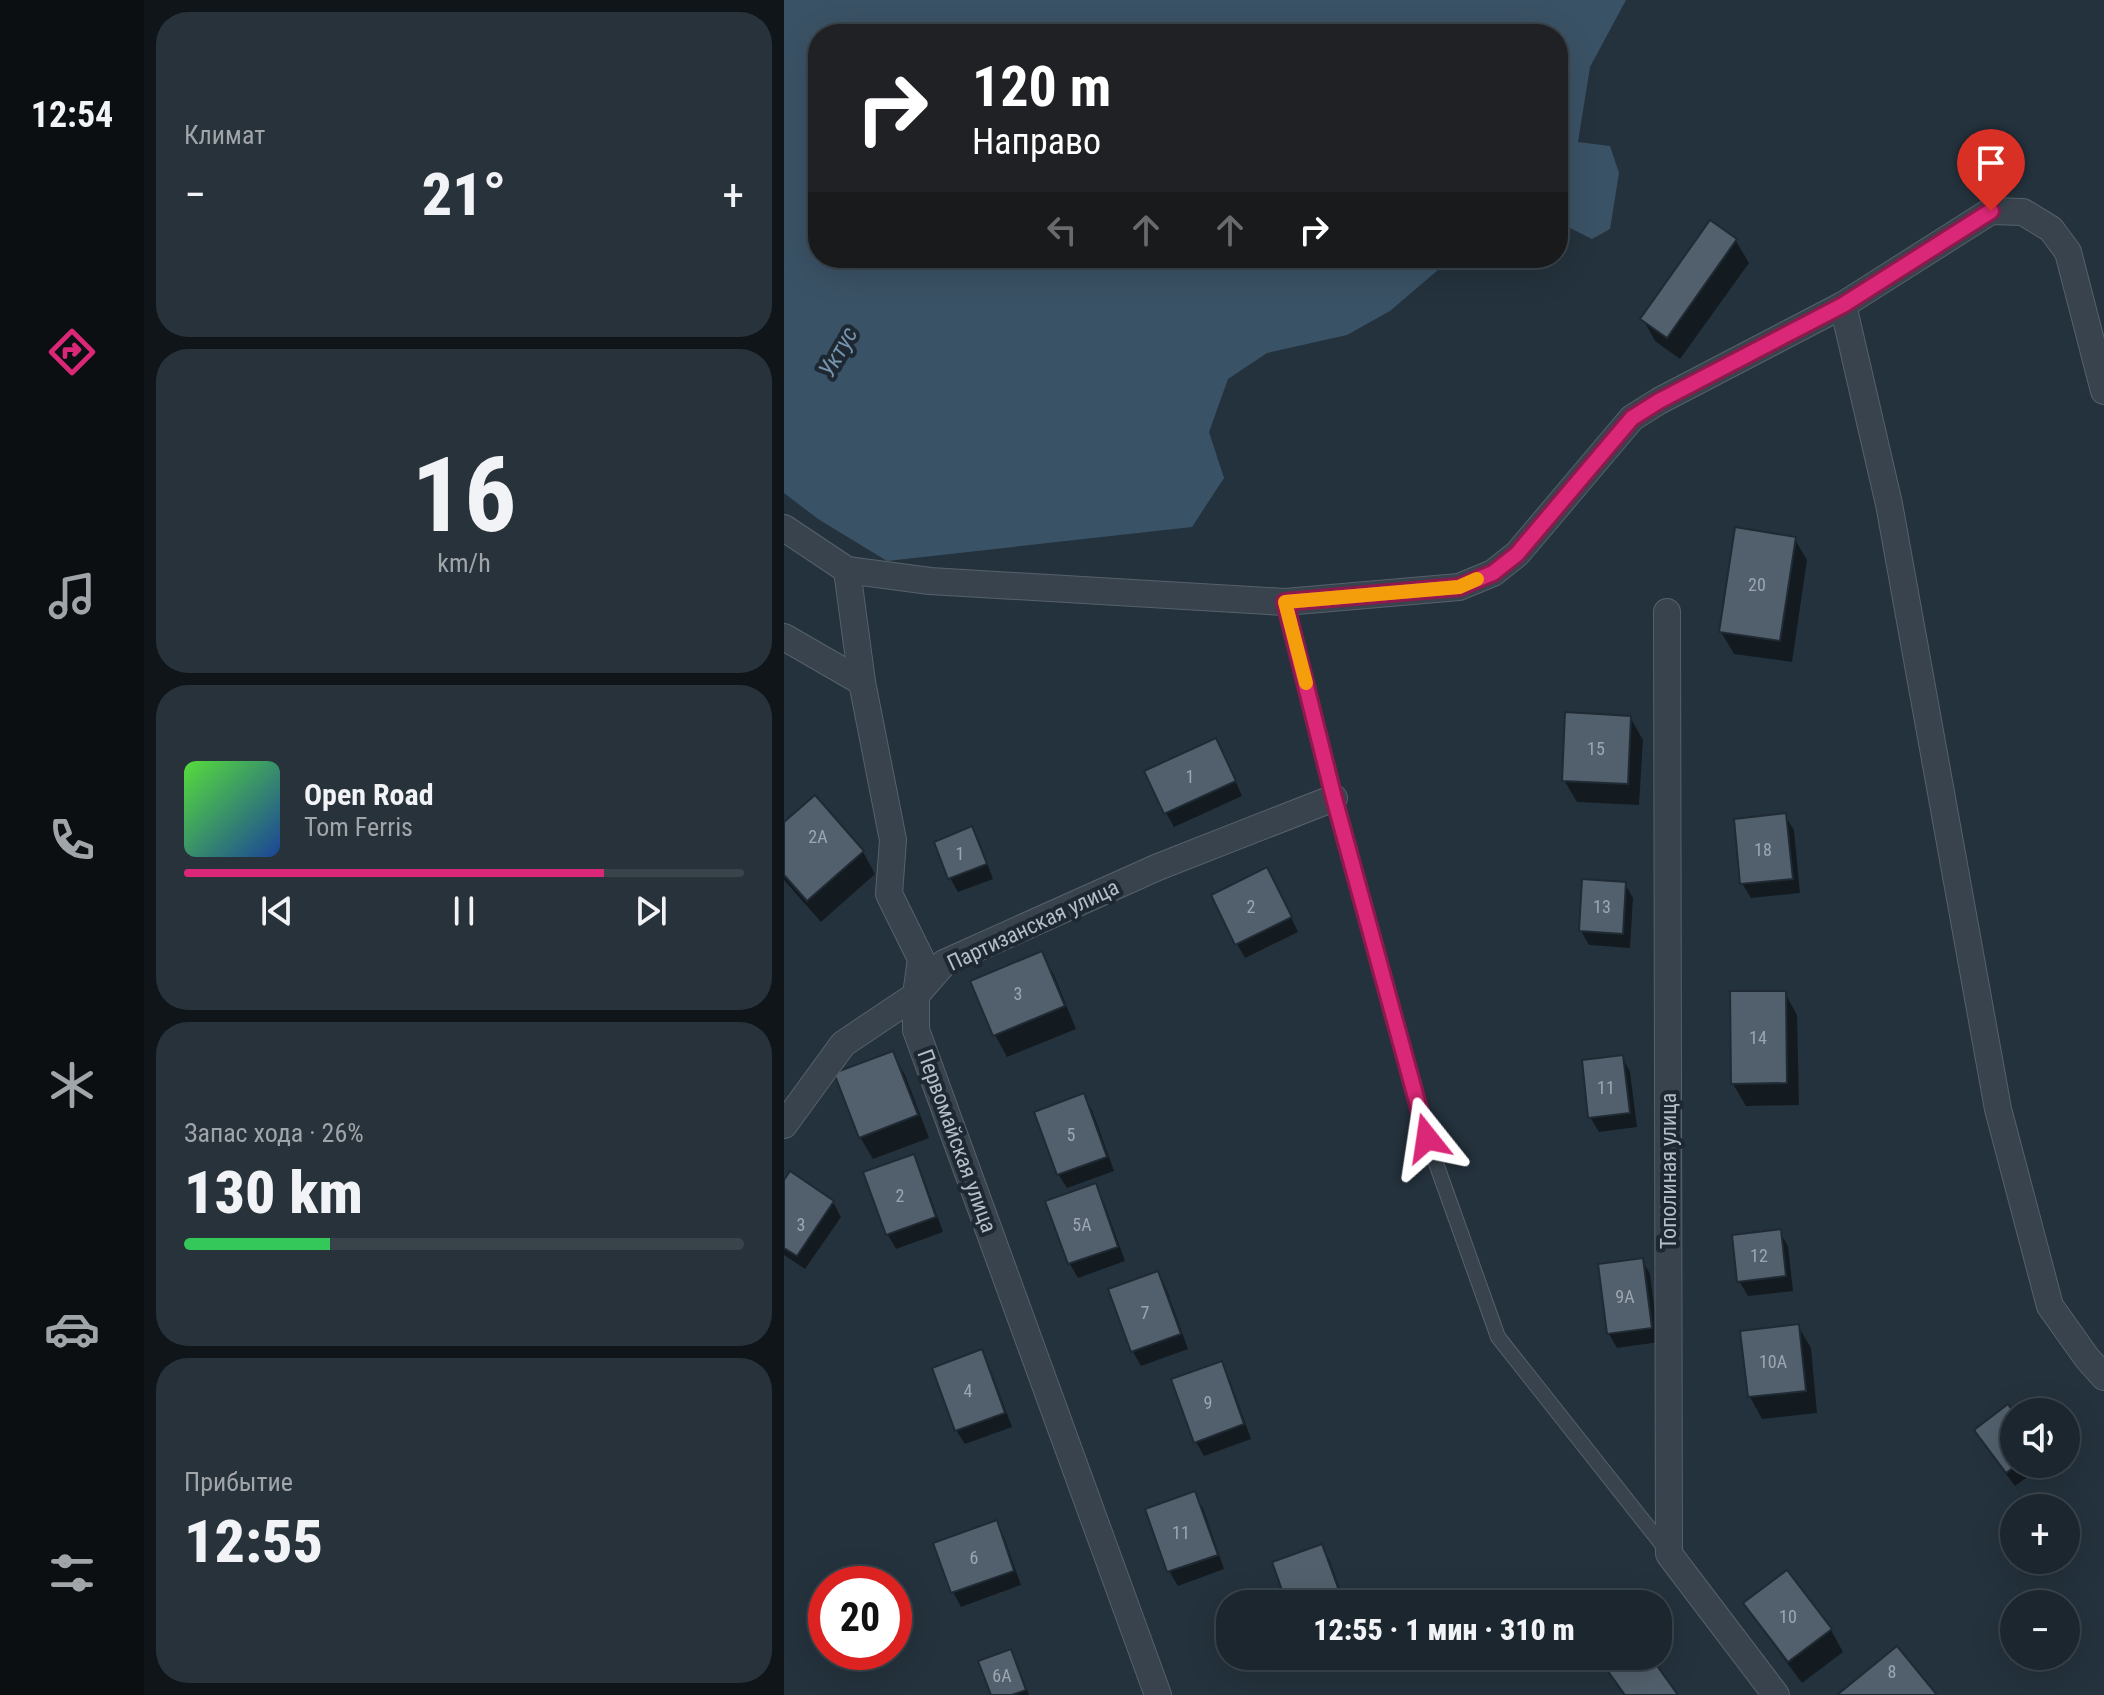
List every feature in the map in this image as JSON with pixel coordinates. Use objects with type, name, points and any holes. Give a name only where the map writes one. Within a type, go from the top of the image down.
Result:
[{"type":"street","points":[[784,528],[847,570],[930,581],[1285,602],[1459,587],[1493,573],[1517,554],[1632,418],[1843,305],[1991,211],[2023,212],[2051,229],[2068,252],[2104,391]]},
{"type":"street","points":[[1843,305],[1889,504],[1998,1109],[2050,1306],[2104,1377]]},
{"type":"street","name":"Первомайская улица","points":[[847,570],[862,682],[893,840],[889,894],[921,959],[916,995],[916,1030],[1158,1695]]},
{"type":"street","name":"Тополиная улица","points":[[1667,612],[1669,1554]]},
{"type":"street","points":[[784,637],[862,682]]},
{"type":"street","name":"Партизанская улица","points":[[784,1125],[843,1044],[916,995],[944,963],[1158,867],[1334,798]]},
{"type":"street","points":[[1669,1554],[1776,1695]]},
{"type":"lane","points":[[1285,602],[1334,798],[1427,1138],[1498,1337],[1669,1554]]},
{"type":"water","name":"Уктус","points":[[784,0],[1626,0],[1590,67],[1578,142],[1610,146],[1619,173],[1610,229],[1592,239],[1568,227],[1568,24],[808,24],[808,268],[1440,268],[1390,311],[1347,335],[1267,353],[1228,379],[1209,432],[1224,478],[1192,527],[887,561],[818,519],[784,493]]},
{"type":"building","points":[[1710,220],[1737,239],[1667,338],[1640,319]]},
{"type":"building","points":[[1735,527],[1796,537],[1780,641],[1719,632]]},
{"type":"building","points":[[1565,712],[1631,716],[1628,784],[1562,781]]},
{"type":"building","points":[[1216,738],[1236,781],[1164,814],[1144,771]]},
{"type":"building","points":[[815,795],[864,851],[807,901],[784,875],[784,822]]},
{"type":"building","points":[[1786,813],[1793,879],[1740,884],[1734,819]]},
{"type":"building","points":[[972,826],[987,864],[948,879],[934,842]]},
{"type":"building","points":[[1267,867],[1292,917],[1235,945],[1211,895]]},
{"type":"building","points":[[1582,879],[1626,882],[1623,934],[1579,931]]},
{"type":"building","points":[[1042,951],[1065,1006],[993,1036],[970,981]]},
{"type":"building","points":[[1730,991],[1786,991],[1787,1083],[1731,1084]]},
{"type":"building","points":[[893,1051],[918,1115],[859,1138],[834,1073]]},
{"type":"building","points":[[1623,1055],[1630,1113],[1588,1118],[1582,1060]]},
{"type":"building","points":[[1084,1093],[1107,1157],[1057,1175],[1034,1112]]},
{"type":"building","points":[[914,1154],[936,1217],[886,1235],[863,1172]]},
{"type":"building","points":[[790,1171],[834,1201],[797,1256],[784,1248],[784,1180]]},
{"type":"building","points":[[1096,1183],[1118,1247],[1068,1264],[1045,1201]]},
{"type":"building","points":[[1781,1229],[1786,1276],[1737,1282],[1732,1235]]},
{"type":"building","points":[[1643,1258],[1652,1328],[1607,1334],[1598,1264]]},
{"type":"building","points":[[1158,1271],[1181,1334],[1131,1352],[1108,1289]]},
{"type":"building","points":[[1799,1324],[1806,1391],[1748,1397],[1740,1331]]},
{"type":"building","points":[[982,1349],[1005,1413],[955,1431],[932,1368]]},
{"type":"building","points":[[1222,1361],[1244,1424],[1194,1443],[1171,1379]]},
{"type":"building","points":[[2000,1410],[2000,1465],[1974,1430]]},
{"type":"building","points":[[1195,1491],[1218,1555],[1167,1572],[1145,1509]]},
{"type":"building","points":[[997,1520],[1014,1571],[951,1593],[933,1543]]},
{"type":"building","points":[[1322,1544],[1339,1590],[1282,1590],[1272,1562]]},
{"type":"building","points":[[1787,1570],[1832,1629],[1788,1662],[1743,1603]]},
{"type":"building","points":[[1897,1646],[1937,1695],[1837,1695]]},
{"type":"building","points":[[1011,1649],[1026,1690],[1012,1695],[991,1695],[978,1661]]},
{"type":"building","points":[[1607,1670],[1660,1670],[1678,1695],[1625,1695]]},
{"type":"slow traffic","points":[[1306,683],[1285,602],[1459,587],[1477,579]]},
{"type":"route","points":[[1427,1138],[1334,798],[1285,602],[1459,587],[1493,573],[1517,554],[1632,418],[1843,305],[1991,211]]}]
